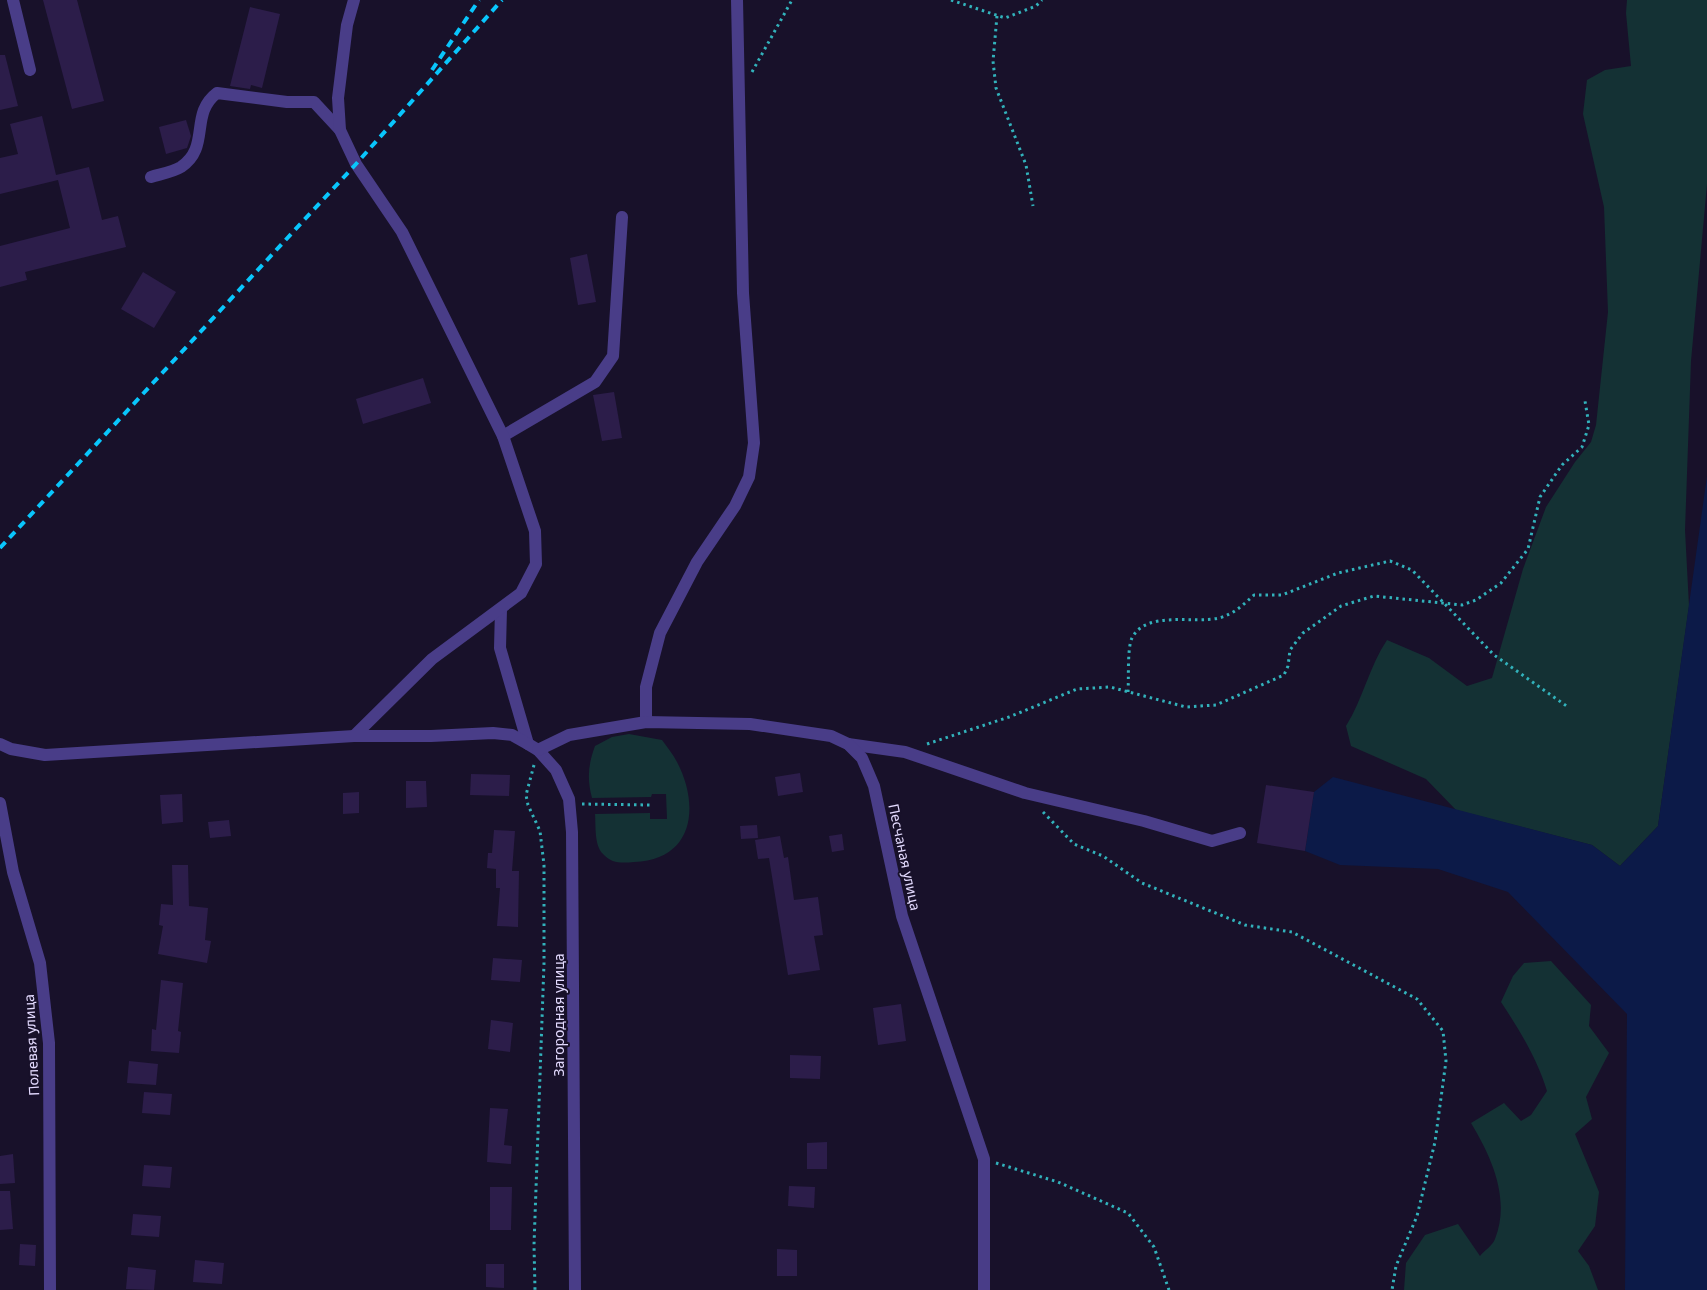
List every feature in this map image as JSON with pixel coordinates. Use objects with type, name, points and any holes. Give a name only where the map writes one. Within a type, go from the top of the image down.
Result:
[{"type":"street","points":[[13,0],[30,70]]},
{"type":"street","points":[[340,130],[338,98],[347,25],[354,0]]},
{"type":"street","points":[[646,722],[646,687],[660,633],[697,562],[735,506],[749,477],[754,443],[743,293],[736,0]]},
{"type":"street","points":[[151,177],[182,166],[196,150],[202,132],[201,115],[207,100],[217,93],[286,102],[314,102],[340,130],[356,164],[402,232],[503,436],[535,532],[536,564],[520,593],[432,659],[354,736]]},
{"type":"street","points":[[503,436],[595,382],[613,356],[622,217]]},
{"type":"street","points":[[501,609],[500,648],[533,747]]},
{"type":"street","name":"Песчаная улица","points":[[533,747],[569,735],[646,722],[750,724],[831,736],[848,744],[862,758],[874,786],[902,916],[984,1159],[984,1290]]},
{"type":"street","points":[[0,744],[12,749],[45,755],[354,736],[431,736],[493,733],[512,735],[533,747]]},
{"type":"street","points":[[848,744],[905,752],[1025,793],[1212,841],[1240,833]]},
{"type":"street","name":"Загородная улица","points":[[533,747],[556,770],[569,804],[572,832],[575,1290]]},
{"type":"street","name":"Полевая улица","points":[[0,803],[12,872],[40,964],[49,1043],[50,1290]]},
{"type":"path","points":[[738,88],[747,79],[768,46],[792,0]]},
{"type":"path","points":[[951,0],[1005,18],[1036,6],[1042,0]]},
{"type":"path","points":[[997,16],[993,61],[996,88],[1009,126],[1026,165],[1033,206]]},
{"type":"path","points":[[905,752],[1009,716],[1077,689],[1110,687],[1186,707],[1216,705],[1284,675],[1290,650],[1303,633],[1341,606],[1374,596],[1462,605],[1476,600],[1501,583],[1528,548],[1540,497],[1562,465],[1582,447],[1589,425],[1585,402]]},
{"type":"path","points":[[1128,692],[1131,639],[1140,627],[1166,620],[1217,618],[1237,610],[1254,595],[1282,594],[1338,573],[1390,561],[1412,570],[1446,603],[1494,655],[1568,707]]},
{"type":"path","points":[[533,747],[526,795],[528,805],[540,831],[544,865],[544,963],[535,1290]]},
{"type":"path","points":[[1025,793],[1074,844],[1103,856],[1142,883],[1245,925],[1292,932],[1417,999],[1443,1031],[1446,1061],[1435,1142],[1418,1216],[1396,1266],[1392,1290]]},
{"type":"path","points":[[569,804],[651,805]]},
{"type":"path","points":[[984,1159],[1058,1182],[1128,1213],[1154,1247],[1169,1290]]},
{"type":"green space","points":[[1627,0],[1707,0],[1707,184],[1691,361],[1685,530],[1689,606],[1658,826],[1620,866],[1592,845],[1456,810],[1426,779],[1351,746],[1346,726],[1375,661],[1387,640],[1429,658],[1467,686],[1492,678],[1523,569],[1546,507],[1575,462],[1591,442],[1596,425],[1608,312],[1604,207],[1583,114],[1587,80],[1605,70],[1631,66],[1626,13]]},
{"type":"green space","points":[[629,734],[662,740],[675,759],[684,779],[689,812],[687,828],[680,841],[669,852],[654,859],[621,863],[610,860],[600,850],[596,835],[595,814],[650,813],[650,819],[667,819],[666,794],[652,794],[651,797],[592,798],[589,772],[595,746],[612,737]]},
{"type":"green space","points":[[1551,961],[1591,1005],[1589,1026],[1609,1053],[1586,1097],[1592,1119],[1575,1134],[1599,1192],[1595,1226],[1578,1251],[1589,1266],[1598,1290],[1404,1290],[1406,1263],[1425,1235],[1458,1224],[1480,1256],[1495,1239],[1501,1209],[1500,1193],[1492,1164],[1471,1123],[1504,1103],[1521,1121],[1531,1115],[1547,1091],[1533,1056],[1501,1002],[1513,976],[1524,963]]},
{"type":"water","points":[[1707,476],[1707,1290],[1625,1290],[1627,1014],[1508,892],[1438,869],[1340,865],[1305,851],[1314,792],[1333,777],[1592,845],[1620,866],[1658,826]]},
{"type":"building","points":[[43,0],[77,0],[104,101],[72,109]]},
{"type":"building","points":[[250,7],[280,14],[262,88],[251,85],[250,89],[230,86]]},
{"type":"building","points":[[0,55],[5,55],[18,106],[0,110]]},
{"type":"building","points":[[42,116],[56,175],[89,167],[102,220],[118,216],[126,247],[25,272],[27,280],[0,287],[0,246],[70,228],[58,180],[0,194],[0,158],[18,154],[10,124]]},
{"type":"building","points":[[186,120],[191,136],[187,148],[166,154],[159,127]]},
{"type":"building","points":[[587,254],[596,302],[578,305],[570,258]]},
{"type":"building","points":[[143,272],[176,292],[154,328],[121,309]]},
{"type":"building","points":[[423,378],[431,403],[363,424],[356,399]]},
{"type":"building","points":[[614,392],[622,438],[602,441],[593,395]]},
{"type":"building","points":[[800,773],[803,792],[778,796],[775,777]]},
{"type":"building","points":[[471,774],[510,775],[509,796],[470,795]]},
{"type":"building","points":[[406,781],[426,781],[427,807],[406,808]]},
{"type":"building","points":[[1266,785],[1314,792],[1305,851],[1257,843]]},
{"type":"building","points":[[359,792],[359,813],[343,814],[343,793]]},
{"type":"building","points":[[182,794],[183,822],[162,824],[160,795]]},
{"type":"building","points":[[229,820],[231,836],[210,838],[208,822]]},
{"type":"building","points":[[757,825],[758,838],[741,839],[740,826]]},
{"type":"building","points":[[494,830],[515,831],[512,871],[519,871],[518,927],[497,926],[500,888],[496,888],[496,869],[487,868],[488,853],[492,853]]},
{"type":"building","points":[[842,834],[844,850],[832,852],[829,836]]},
{"type":"building","points":[[780,836],[784,858],[788,857],[794,900],[818,897],[823,935],[814,936],[820,970],[788,975],[769,858],[758,859],[755,840]]},
{"type":"building","points":[[172,865],[188,865],[189,906],[208,908],[205,940],[211,941],[207,963],[158,954],[163,926],[159,925],[161,904],[173,905]]},
{"type":"building","points":[[493,958],[522,960],[520,982],[491,980]]},
{"type":"building","points":[[161,980],[183,983],[178,1031],[181,1032],[179,1053],[151,1051],[152,1029],[156,1030]]},
{"type":"building","points":[[901,1004],[906,1041],[878,1045],[873,1008]]},
{"type":"building","points":[[491,1020],[513,1023],[510,1052],[488,1049]]},
{"type":"building","points":[[790,1055],[821,1056],[820,1079],[790,1078]]},
{"type":"building","points":[[129,1061],[158,1064],[156,1085],[127,1083]]},
{"type":"building","points":[[144,1092],[172,1094],[170,1115],[142,1113]]},
{"type":"building","points":[[490,1108],[508,1109],[504,1145],[512,1146],[511,1164],[487,1162]]},
{"type":"building","points":[[827,1142],[827,1169],[807,1169],[807,1143]]},
{"type":"building","points":[[13,1154],[15,1183],[0,1184],[0,1156]]},
{"type":"building","points":[[144,1165],[172,1167],[170,1188],[142,1186]]},
{"type":"building","points":[[789,1186],[815,1187],[814,1208],[788,1206]]},
{"type":"building","points":[[490,1187],[512,1187],[511,1230],[490,1230]]},
{"type":"building","points":[[0,1191],[10,1191],[13,1229],[0,1230]]},
{"type":"building","points":[[133,1214],[161,1216],[159,1237],[131,1235]]},
{"type":"building","points":[[20,1244],[36,1245],[35,1266],[19,1265]]},
{"type":"building","points":[[777,1249],[797,1250],[797,1276],[777,1276]]},
{"type":"building","points":[[195,1260],[224,1263],[222,1284],[193,1282]]},
{"type":"building","points":[[486,1264],[504,1264],[504,1288],[486,1287]]},
{"type":"building","points":[[128,1267],[156,1270],[154,1290],[126,1289]]},
{"type":"railway","points":[[432,70],[479,0]]},
{"type":"railway","points":[[0,548],[356,164],[502,0]]}]
